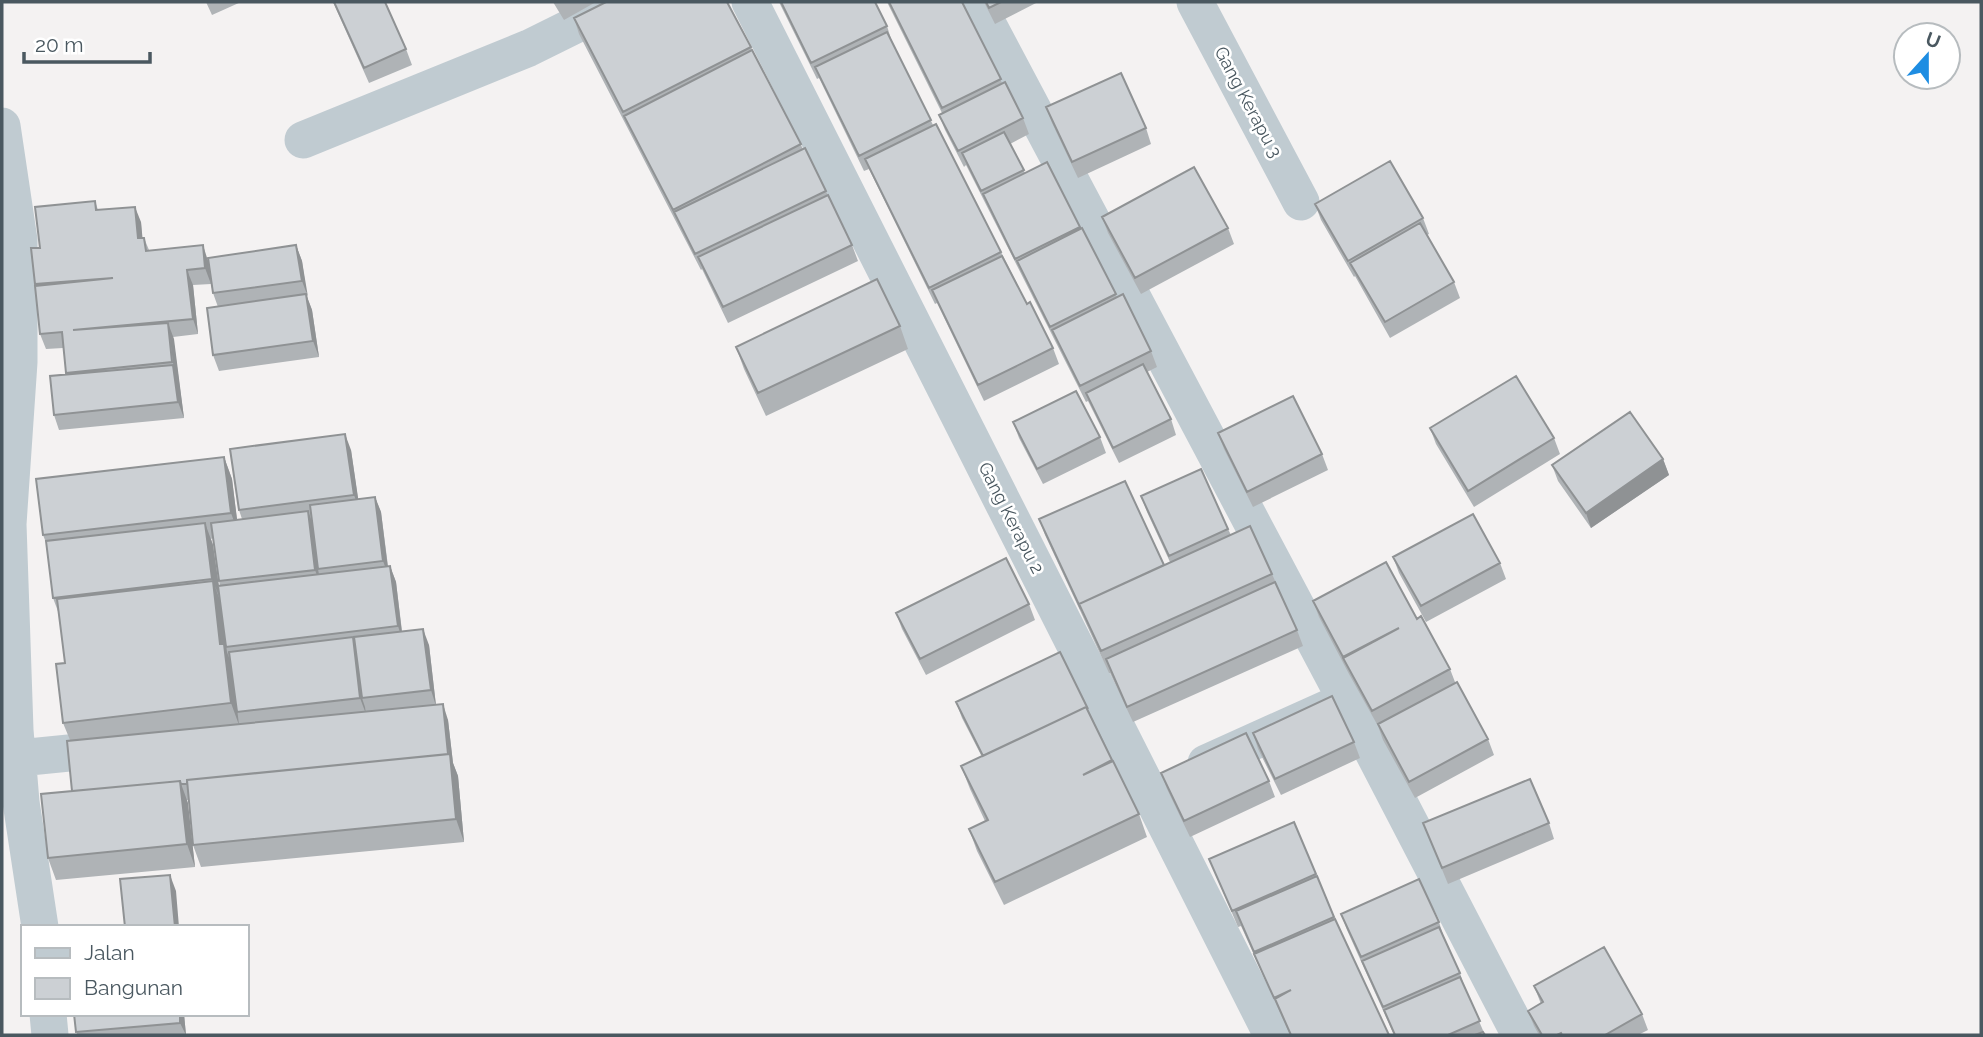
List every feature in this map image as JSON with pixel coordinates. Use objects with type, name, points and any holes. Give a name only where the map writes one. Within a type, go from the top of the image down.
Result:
[{"type":"street","points":[[303,140],[529,48],[622,2]]},
{"type":"street","name":"Gang Kerapu 2","points":[[750,2],[1272,1035]]},
{"type":"street","points":[[976,2],[1346,700],[1520,1035]]},
{"type":"street","name":"Gang Kerapu 3","points":[[1195,2],[1301,202]]},
{"type":"street","points":[[2,126],[19,240],[19,362],[8,524],[15,730],[19,758],[13,803],[40,925]]},
{"type":"street","points":[[1148,789],[1346,700]]},
{"type":"street","points":[[19,758],[157,744]]},
{"type":"street","points":[[48,1016],[50,1035]]},
{"type":"building","points":[[334,2],[385,2],[406,49],[364,68]]},
{"type":"building","points":[[606,2],[727,2],[751,47],[623,112],[574,18]]},
{"type":"building","points":[[781,2],[875,2],[887,26],[811,63]]},
{"type":"building","points":[[889,2],[962,2],[1001,79],[942,108]]},
{"type":"building","points":[[986,2],[1001,2],[989,8]]},
{"type":"building","points":[[887,32],[931,120],[859,156],[815,67]]},
{"type":"building","points":[[752,50],[801,144],[673,210],[624,116]]},
{"type":"building","points":[[1121,73],[1146,128],[1072,162],[1046,107]]},
{"type":"building","points":[[1005,82],[1023,118],[958,151],[939,115]]},
{"type":"building","points":[[936,124],[1001,252],[929,288],[865,159]]},
{"type":"building","points":[[1004,132],[1024,170],[981,191],[962,153]]},
{"type":"building","points":[[805,148],[826,191],[695,254],[674,212]]},
{"type":"building","points":[[1390,161],[1423,218],[1348,261],[1315,204]]},
{"type":"building","points":[[1047,162],[1080,227],[1015,259],[983,194]]},
{"type":"building","points":[[1194,167],[1228,228],[1135,278],[1102,217]]},
{"type":"building","points":[[828,195],[852,245],[723,307],[698,257]]},
{"type":"building","points":[[95,201],[96,210],[135,207],[138,238],[144,238],[146,251],[203,245],[205,268],[187,270],[193,319],[73,330],[168,323],[172,362],[66,373],[62,332],[40,334],[35,286],[113,278],[35,284],[31,248],[40,248],[35,207]]},
{"type":"building","points":[[1420,223],[1454,282],[1385,322],[1350,263]]},
{"type":"building","points":[[1082,228],[1116,294],[1050,327],[1017,261]]},
{"type":"building","points":[[296,245],[302,281],[213,293],[208,258]]},
{"type":"building","points":[[1002,256],[1027,304],[1030,302],[1053,348],[978,385],[932,290]]},
{"type":"building","points":[[877,279],[900,326],[758,393],[736,347]]},
{"type":"building","points":[[306,294],[313,341],[213,355],[207,308]]},
{"type":"building","points":[[1123,294],[1151,351],[1080,386],[1052,330]]},
{"type":"building","points":[[1143,364],[1171,419],[1113,448],[1086,393]]},
{"type":"building","points":[[173,365],[178,402],[54,415],[50,376]]},
{"type":"building","points":[[1516,376],[1554,438],[1468,491],[1430,428]]},
{"type":"building","points":[[1076,391],[1100,437],[1037,469],[1013,422]]},
{"type":"building","points":[[1293,396],[1322,454],[1247,492],[1218,433]]},
{"type":"building","points":[[1630,412],[1663,459],[1586,513],[1552,465]]},
{"type":"building","points":[[345,434],[354,495],[239,510],[230,449]]},
{"type":"building","points":[[224,457],[231,513],[43,535],[36,479]]},
{"type":"building","points":[[1201,469],[1228,529],[1169,556],[1141,496]]},
{"type":"building","points":[[1125,481],[1164,565],[1079,604],[1081,609],[1039,519]]},
{"type":"building","points":[[375,497],[383,561],[318,569],[310,505]]},
{"type":"building","points":[[308,511],[315,570],[219,581],[211,523]]},
{"type":"building","points":[[1473,514],[1500,563],[1421,606],[1393,557]]},
{"type":"building","points":[[205,523],[212,579],[53,598],[46,541]]},
{"type":"building","points":[[1250,526],[1272,574],[1101,651],[1079,604]]},
{"type":"building","points":[[1006,558],[1029,604],[920,659],[896,613]]},
{"type":"building","points":[[1386,562],[1417,619],[1421,616],[1450,669],[1372,711],[1343,658],[1399,628],[1343,657],[1313,601]]},
{"type":"building","points":[[390,566],[398,626],[226,647],[218,586]]},
{"type":"building","points":[[213,581],[220,644],[224,644],[231,703],[63,723],[56,664],[65,663],[57,599]]},
{"type":"building","points":[[1275,582],[1297,630],[1127,707],[1106,659]]},
{"type":"building","points":[[423,629],[431,690],[362,698],[354,637]]},
{"type":"building","points":[[353,637],[360,698],[237,712],[229,652]]},
{"type":"building","points":[[1060,652],[1088,709],[1086,707],[983,756],[956,702]]},
{"type":"building","points":[[1457,682],[1488,739],[1409,782],[1378,724]]},
{"type":"building","points":[[1332,696],[1354,742],[1275,779],[1253,733]]},
{"type":"building","points":[[443,704],[448,754],[187,780],[187,784],[181,784],[180,781],[72,791],[67,741]]},
{"type":"building","points":[[1086,707],[1112,760],[1083,775],[1113,761],[1139,814],[995,882],[969,829],[988,820],[961,766]]},
{"type":"building","points":[[1246,733],[1269,781],[1184,821],[1161,773]]},
{"type":"building","points":[[450,754],[456,819],[193,845],[187,780]]},
{"type":"building","points":[[1530,779],[1549,823],[1442,868],[1423,823]]},
{"type":"building","points":[[180,781],[187,844],[48,858],[41,794]]},
{"type":"building","points":[[1294,822],[1316,874],[1232,911],[1209,859]]},
{"type":"building","points":[[170,875],[175,925],[125,925],[120,879]]},
{"type":"building","points":[[1317,876],[1334,917],[1254,952],[1236,911]]},
{"type":"building","points":[[1419,879],[1439,922],[1361,957],[1341,914]]},
{"type":"building","points":[[1335,919],[1389,1035],[1291,1035],[1275,999],[1291,990],[1274,998],[1254,954]]},
{"type":"building","points":[[1439,927],[1460,973],[1383,1007],[1362,961]]},
{"type":"building","points":[[1604,947],[1642,1014],[1605,1035],[1542,1035],[1528,1011],[1543,1002],[1534,986]]},
{"type":"building","points":[[1460,977],[1480,1021],[1448,1035],[1395,1035],[1384,1010]]},
{"type":"building","points":[[74,1016],[180,1016],[180,1023],[76,1032]]}]
